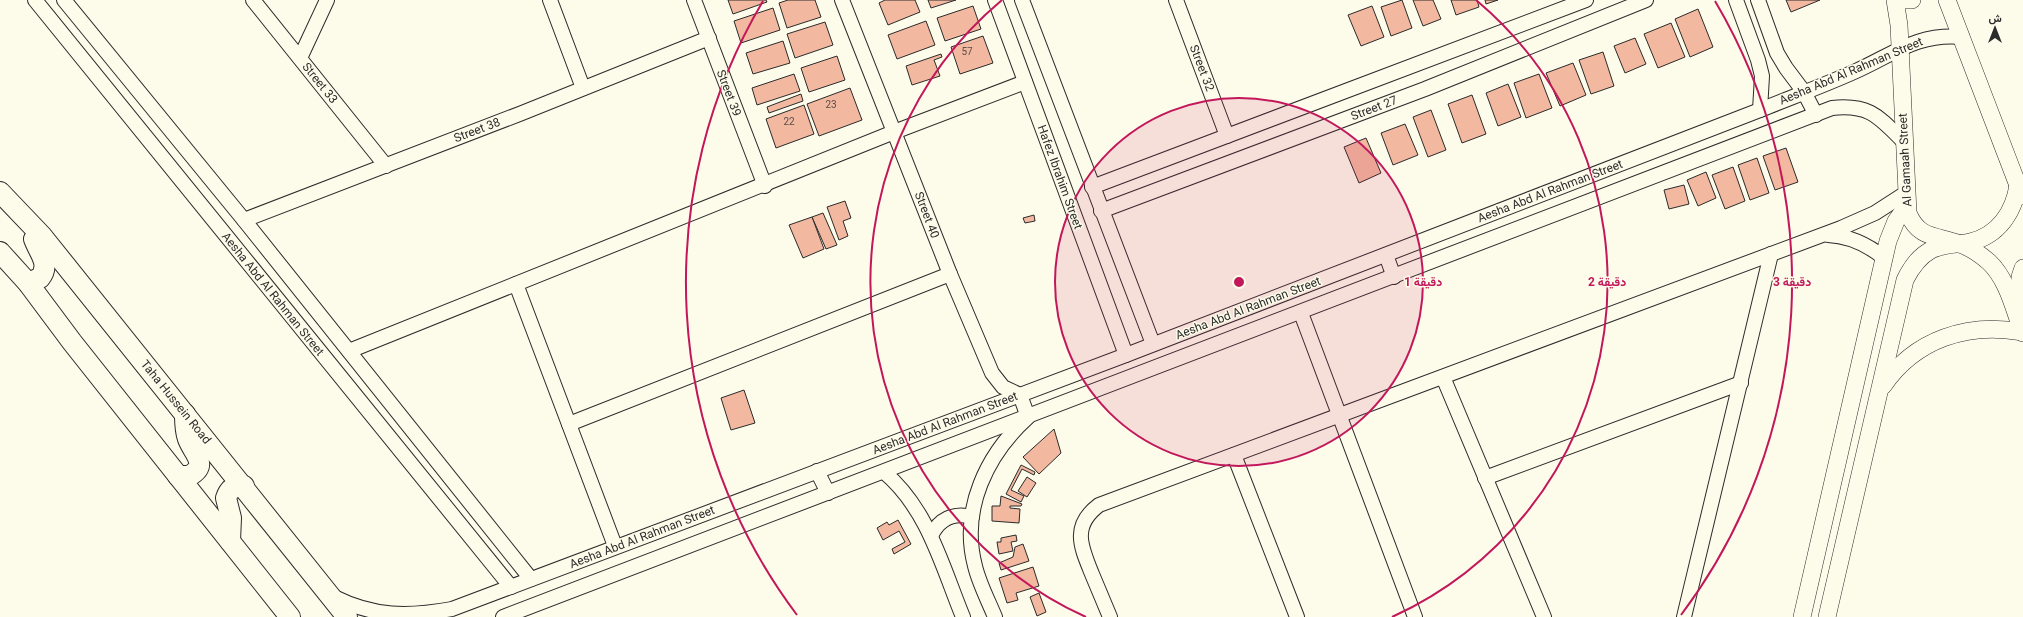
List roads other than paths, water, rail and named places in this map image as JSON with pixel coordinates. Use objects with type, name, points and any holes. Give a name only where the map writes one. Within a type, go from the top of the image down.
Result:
[{"type":"main road","name":"Taha Hussein Road","points":[[0,192],[29,222],[244,486],[347,617]]},
{"type":"main road","points":[[28,283],[40,278],[46,268],[46,262],[36,246],[29,222]]},
{"type":"main road","points":[[0,252],[28,283],[290,617]]},
{"type":"main road","points":[[178,476],[184,477],[194,474],[199,465],[199,460],[190,445],[185,431],[185,414]]},
{"type":"main road","points":[[230,541],[231,518],[226,498],[230,489],[244,486]]},
{"type":"street","name":"Aesha Abd Al Rahman Street","points":[[36,0],[511,587]]},
{"type":"street","name":"Aesha Abd Al Rahman Street","points":[[64,0],[244,220],[531,579]]},
{"type":"street","name":"Street 33","points":[[253,0],[386,166]]},
{"type":"street","points":[[300,58],[327,0]]},
{"type":"street","points":[[550,0],[583,88]]},
{"type":"street","name":"Street 39","points":[[694,0],[765,186]]},
{"type":"street","name":"Street 40","points":[[842,0],[950,274],[992,373],[1003,387],[1020,395]]},
{"type":"street","name":"Hafez Ibrahim Street","points":[[995,0],[1126,355]]},
{"type":"street","points":[[1022,0],[1101,211],[1153,344]]},
{"type":"street","name":"Street 32","points":[[1176,0],[1227,136]]},
{"type":"street","name":"Street 27","points":[[1092,187],[1586,0]]},
{"type":"street","name":"Street 27","points":[[1101,211],[1425,89],[1646,0]]},
{"type":"street","points":[[1736,0],[1758,60],[1762,76],[1760,110]]},
{"type":"street","points":[[1758,0],[1778,53],[1786,68],[1804,92],[1816,115]]},
{"type":"street","name":"Al Gamaah Street","points":[[1896,0],[1899,25],[1906,200],[1911,220],[1921,232],[1960,244],[1980,255],[1997,272],[2003,281],[2023,333]]},
{"type":"street","points":[[1899,0],[1912,0]]},
{"type":"street","points":[[1827,617],[1905,280],[1909,271],[1922,256],[1931,250],[1940,246],[1960,244],[1981,239],[1998,227],[2012,208],[2020,192],[1947,0]]},
{"type":"street","name":"Aesha Abd Al Rahman Street","points":[[331,595],[350,605],[369,612],[390,616],[411,617],[452,613],[511,587],[615,546],[1126,355],[1760,110],[1855,72],[1923,39],[1936,36],[1962,37]]},
{"type":"street","name":"Street 38","points":[[244,220],[386,166],[709,38]]},
{"type":"street","points":[[349,351],[765,186],[894,132],[1025,82]]},
{"type":"street","name":"Aesha Abd Al Rahman Street","points":[[503,617],[1301,313],[1832,108],[1850,106],[1867,110],[1882,120],[1904,142]]},
{"type":"street","points":[[1110,617],[1082,548],[1080,534],[1088,515],[1099,505],[1771,254],[1906,200]]},
{"type":"street","points":[[1802,617],[1884,258],[1892,231],[1906,200]]},
{"type":"street","points":[[1823,234],[1856,240],[1876,251],[1884,258]]},
{"type":"street","points":[[1684,617],[1742,383],[1771,254]]},
{"type":"street","points":[[1386,255],[1394,277]]},
{"type":"street","points":[[1880,391],[1888,379],[1908,358],[1920,349],[1947,336],[1984,328],[2023,333],[2020,277],[2023,268]]},
{"type":"street","points":[[569,424],[950,274]]},
{"type":"street","points":[[516,284],[615,546]]},
{"type":"street","points":[[1301,313],[1415,617]]},
{"type":"street","points":[[1443,377],[1544,617]]},
{"type":"street","points":[[1485,478],[1742,383]]},
{"type":"street","points":[[1855,386],[1880,391]]},
{"type":"street","points":[[995,617],[975,566],[971,534],[972,517],[979,485],[993,456],[1006,438],[1028,417],[1020,395]]},
{"type":"street","points":[[1234,455],[1297,617]]},
{"type":"street","points":[[817,471],[828,493]]},
{"type":"street","points":[[884,472],[895,481],[915,505],[931,536],[963,617]]},
{"type":"street","points":[[931,536],[938,524],[951,516],[965,515],[972,517]]}]
